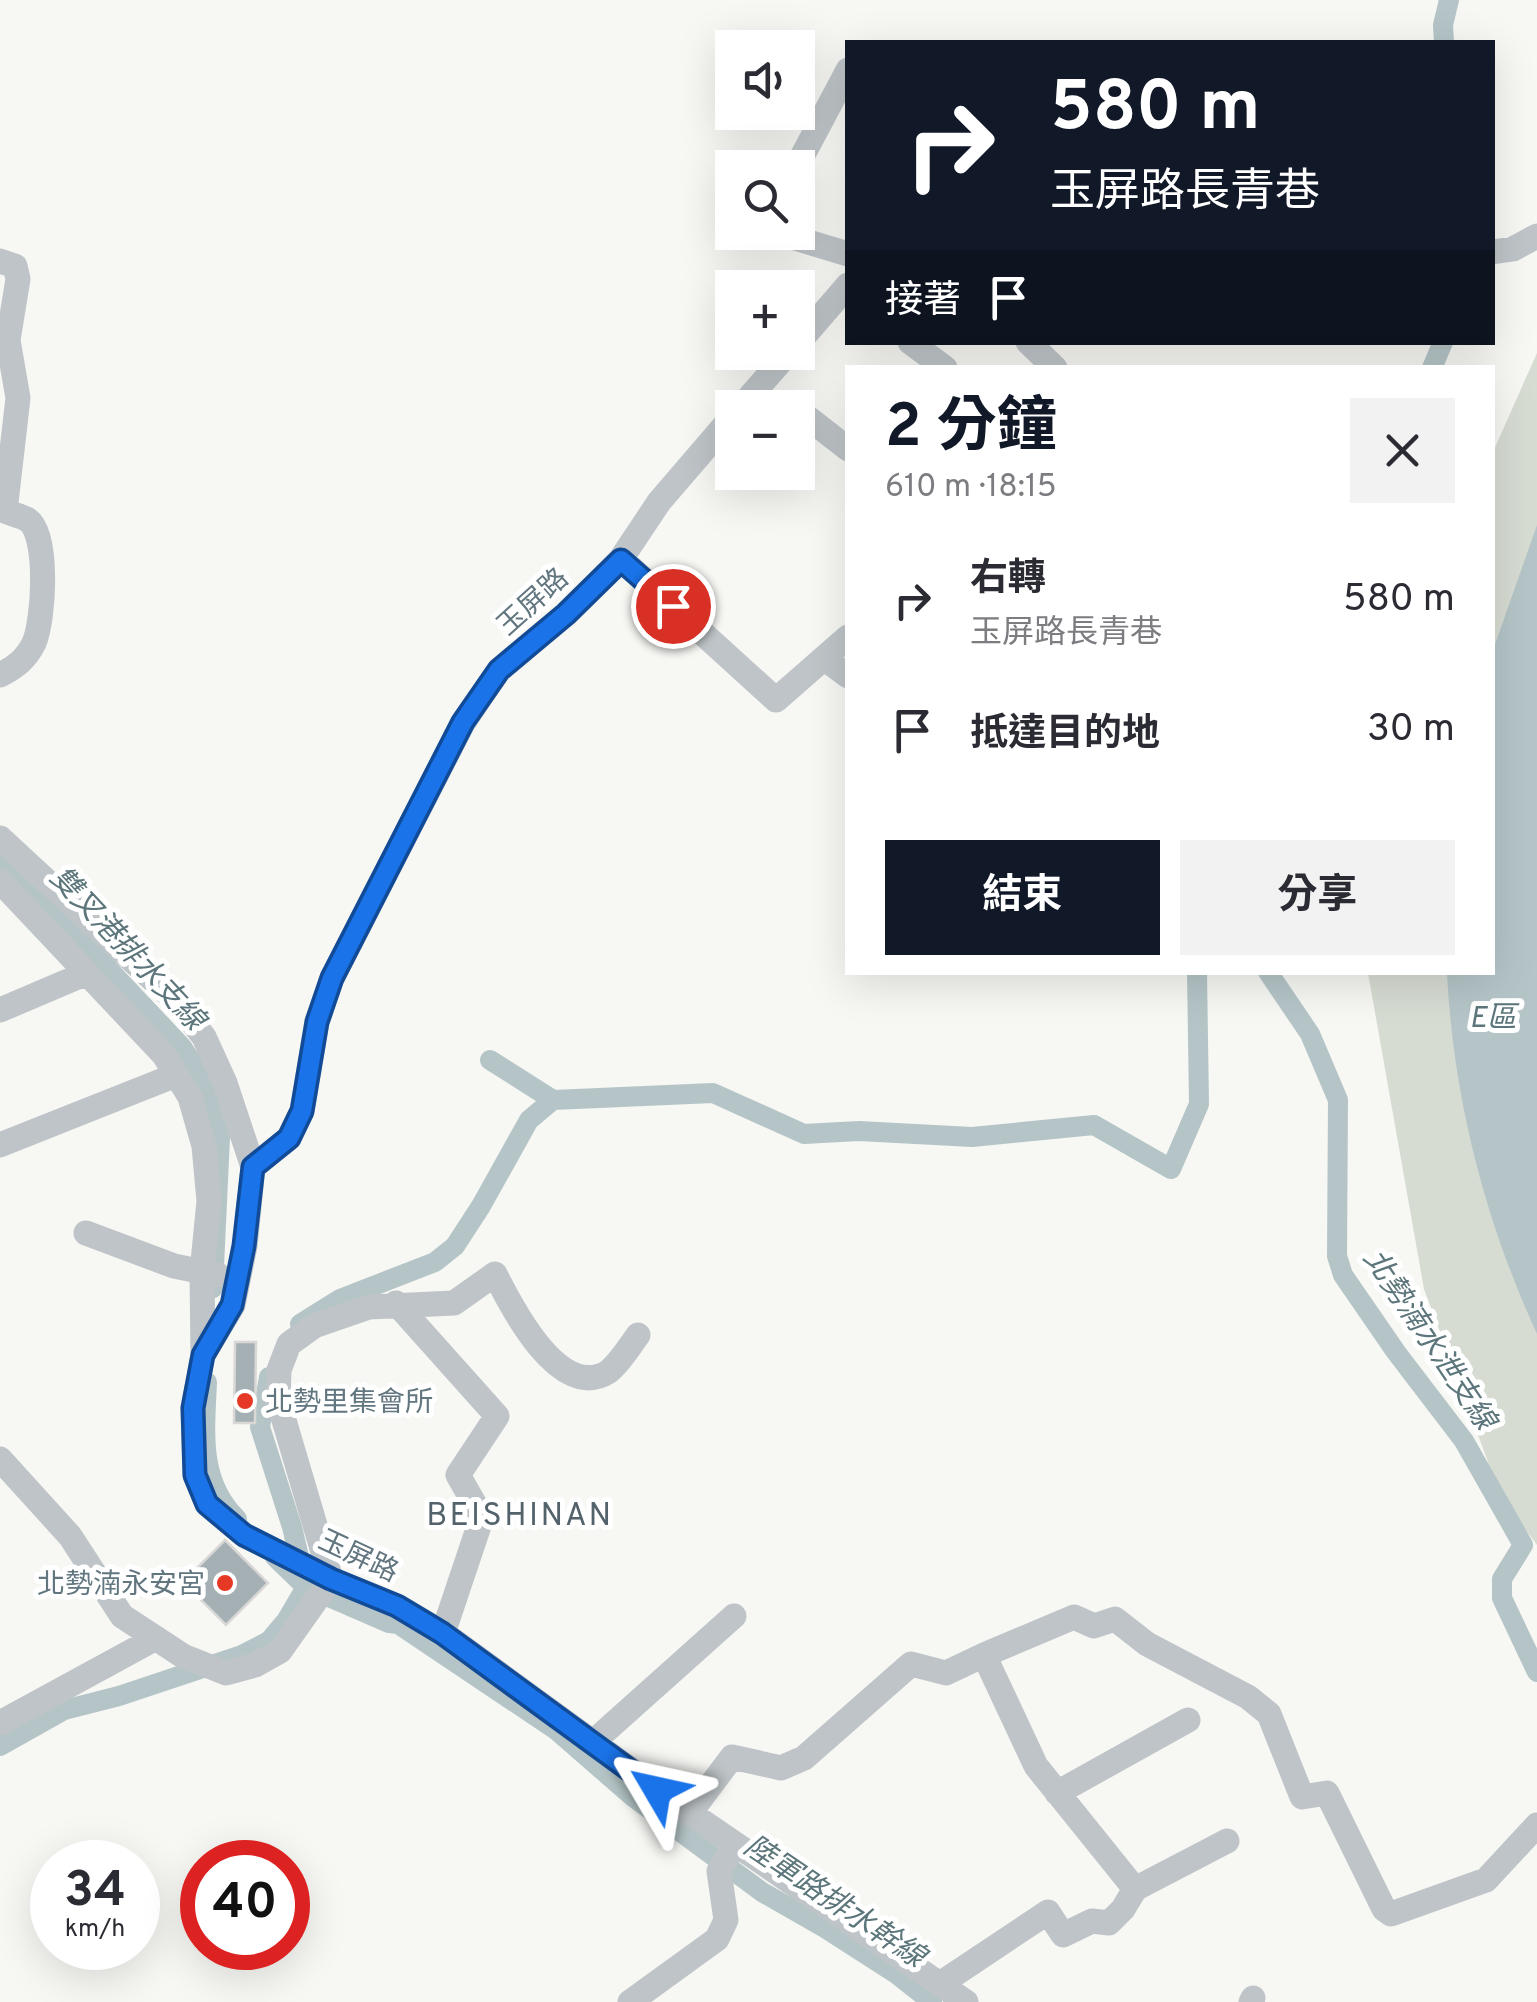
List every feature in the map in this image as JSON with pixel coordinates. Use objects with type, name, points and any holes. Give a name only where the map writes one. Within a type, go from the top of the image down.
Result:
[{"type":"street","points":[[806,150],[845,76]]},
{"type":"street","points":[[1498,252],[1537,236]]},
{"type":"street","points":[[815,244],[845,253]]},
{"type":"street","points":[[0,261],[15,266],[18,279],[8,340],[18,398],[5,511],[28,520],[40,537],[42,606],[35,640],[19,665],[0,674]]},
{"type":"street","points":[[815,326],[845,293]]},
{"type":"street","points":[[914,345],[941,365]]},
{"type":"street","points":[[1031,345],[1053,365]]},
{"type":"street","points":[[755,390],[773,370]]},
{"type":"street","points":[[762,382],[772,390]]},
{"type":"street","points":[[815,424],[845,447]]},
{"type":"street","name":"玉屏路","points":[[253,1167],[289,1138],[302,1111],[317,1022],[332,978],[463,722],[499,670],[566,614],[621,560],[659,502],[715,437]]},
{"type":"street","points":[[621,560],[776,700],[845,640]]},
{"type":"street","points":[[824,659],[845,674]]},
{"type":"street","name":"玉屏路","points":[[0,838],[174,999],[204,1037],[225,1082],[253,1167],[232,1305],[203,1355],[193,1408],[195,1475],[207,1504],[244,1535],[397,1606],[442,1633],[735,1845],[966,2002]]},
{"type":"street","points":[[0,881],[164,1056],[190,1097],[204,1146],[209,1200],[202,1272],[203,1355]]},
{"type":"street","points":[[0,1010],[87,974]]},
{"type":"street","points":[[0,1145],[176,1075]]},
{"type":"street","points":[[86,1233],[174,1266],[238,1278]]},
{"type":"street","points":[[321,1573],[316,1525],[282,1410],[279,1370],[289,1344],[314,1326],[369,1307],[454,1302],[495,1274],[532,1336],[566,1374],[584,1379],[608,1371],[638,1335]]},
{"type":"street","points":[[396,1304],[497,1416],[458,1476],[482,1517],[442,1633]]},
{"type":"street","points":[[0,1459],[70,1536],[122,1616],[156,1638],[0,1723]]},
{"type":"street","name":"玉屏路","points":[[156,1638],[184,1656],[226,1673],[255,1665],[280,1651],[316,1602],[321,1573]]},
{"type":"street","points":[[592,1744],[734,1616]]},
{"type":"street","points":[[690,1813],[732,1757],[781,1768],[804,1758],[911,1664],[946,1673],[1074,1617],[1094,1626],[1114,1620],[1147,1644],[1248,1697],[1268,1714],[1302,1798],[1327,1792],[1384,1910],[1390,1914],[1486,1880],[1537,1826]]},
{"type":"street","points":[[984,1655],[1036,1766],[1134,1888]]},
{"type":"street","points":[[1057,1794],[1188,1720]]},
{"type":"street","points":[[940,1984],[1048,1912],[1063,1935],[1092,1922],[1109,1922],[1124,1909],[1134,1888],[1228,1841]]},
{"type":"street","points":[[630,2002],[717,1938],[726,1920],[720,1871],[735,1845]]},
{"type":"shaded area","points":[[1537,353],[1537,1545],[1501,1497],[1424,1289],[1368,975],[1495,975],[1495,448]]},
{"type":"water","name":"E區","points":[[1537,525],[1537,1334],[1502,1247],[1475,1158],[1456,1066],[1447,975],[1495,975],[1495,644]]},
{"type":"building","name":"北勢里集會所","points":[[235,1342],[256,1342],[255,1423],[234,1423]]},
{"type":"building","name":"北勢湳永安宮","points":[[225,1540],[268,1583],[226,1625],[183,1582]]},
{"type":"waterway","points":[[1444,40],[1449,0]]},
{"type":"waterway","points":[[1433,365],[1442,345]]},
{"type":"waterway","name":"雙叉港排水支線","points":[[0,854],[182,1047],[199,1073],[220,1138],[213,1288]]},
{"type":"waterway","points":[[490,1060],[553,1100],[713,1093],[804,1134],[859,1131],[972,1137],[1094,1125],[1171,1169],[1199,1104],[1197,975]]},
{"type":"waterway","name":"北勢湳水泄支線","points":[[1270,975],[1310,1034],[1338,1100],[1337,1256],[1343,1275],[1464,1441],[1523,1545],[1502,1579],[1502,1598],[1537,1672]]},
{"type":"waterway","points":[[300,1324],[340,1299],[435,1262],[455,1246],[529,1120],[553,1100]]},
{"type":"waterway","points":[[0,1746],[64,1710],[242,1655],[269,1641],[286,1621],[306,1587],[292,1527],[260,1427],[269,1377]]},
{"type":"waterway","name":"雙叉港排水支線","points":[[207,1382],[205,1437],[210,1472],[224,1504],[237,1519]]},
{"type":"waterway","name":"陸軍路排水幹線","points":[[275,1557],[306,1587],[398,1624],[556,1730],[633,1797],[762,1892],[895,1973],[932,2002]]},
{"type":"place","name":"北勢里集會所","points":[[245,1401]]},
{"type":"place","name":"北勢湳永安宮","points":[[225,1583]]},
{"type":"district","name":"BEISHINAN","points":[[520,1514]]},
{"type":"route","points":[[657,1790],[442,1633],[397,1606],[331,1579],[244,1535],[207,1504],[195,1475],[193,1408],[203,1355],[232,1305],[253,1167],[289,1138],[302,1111],[317,1022],[332,978],[463,722],[499,670],[566,614],[621,560],[673,606]]}]
